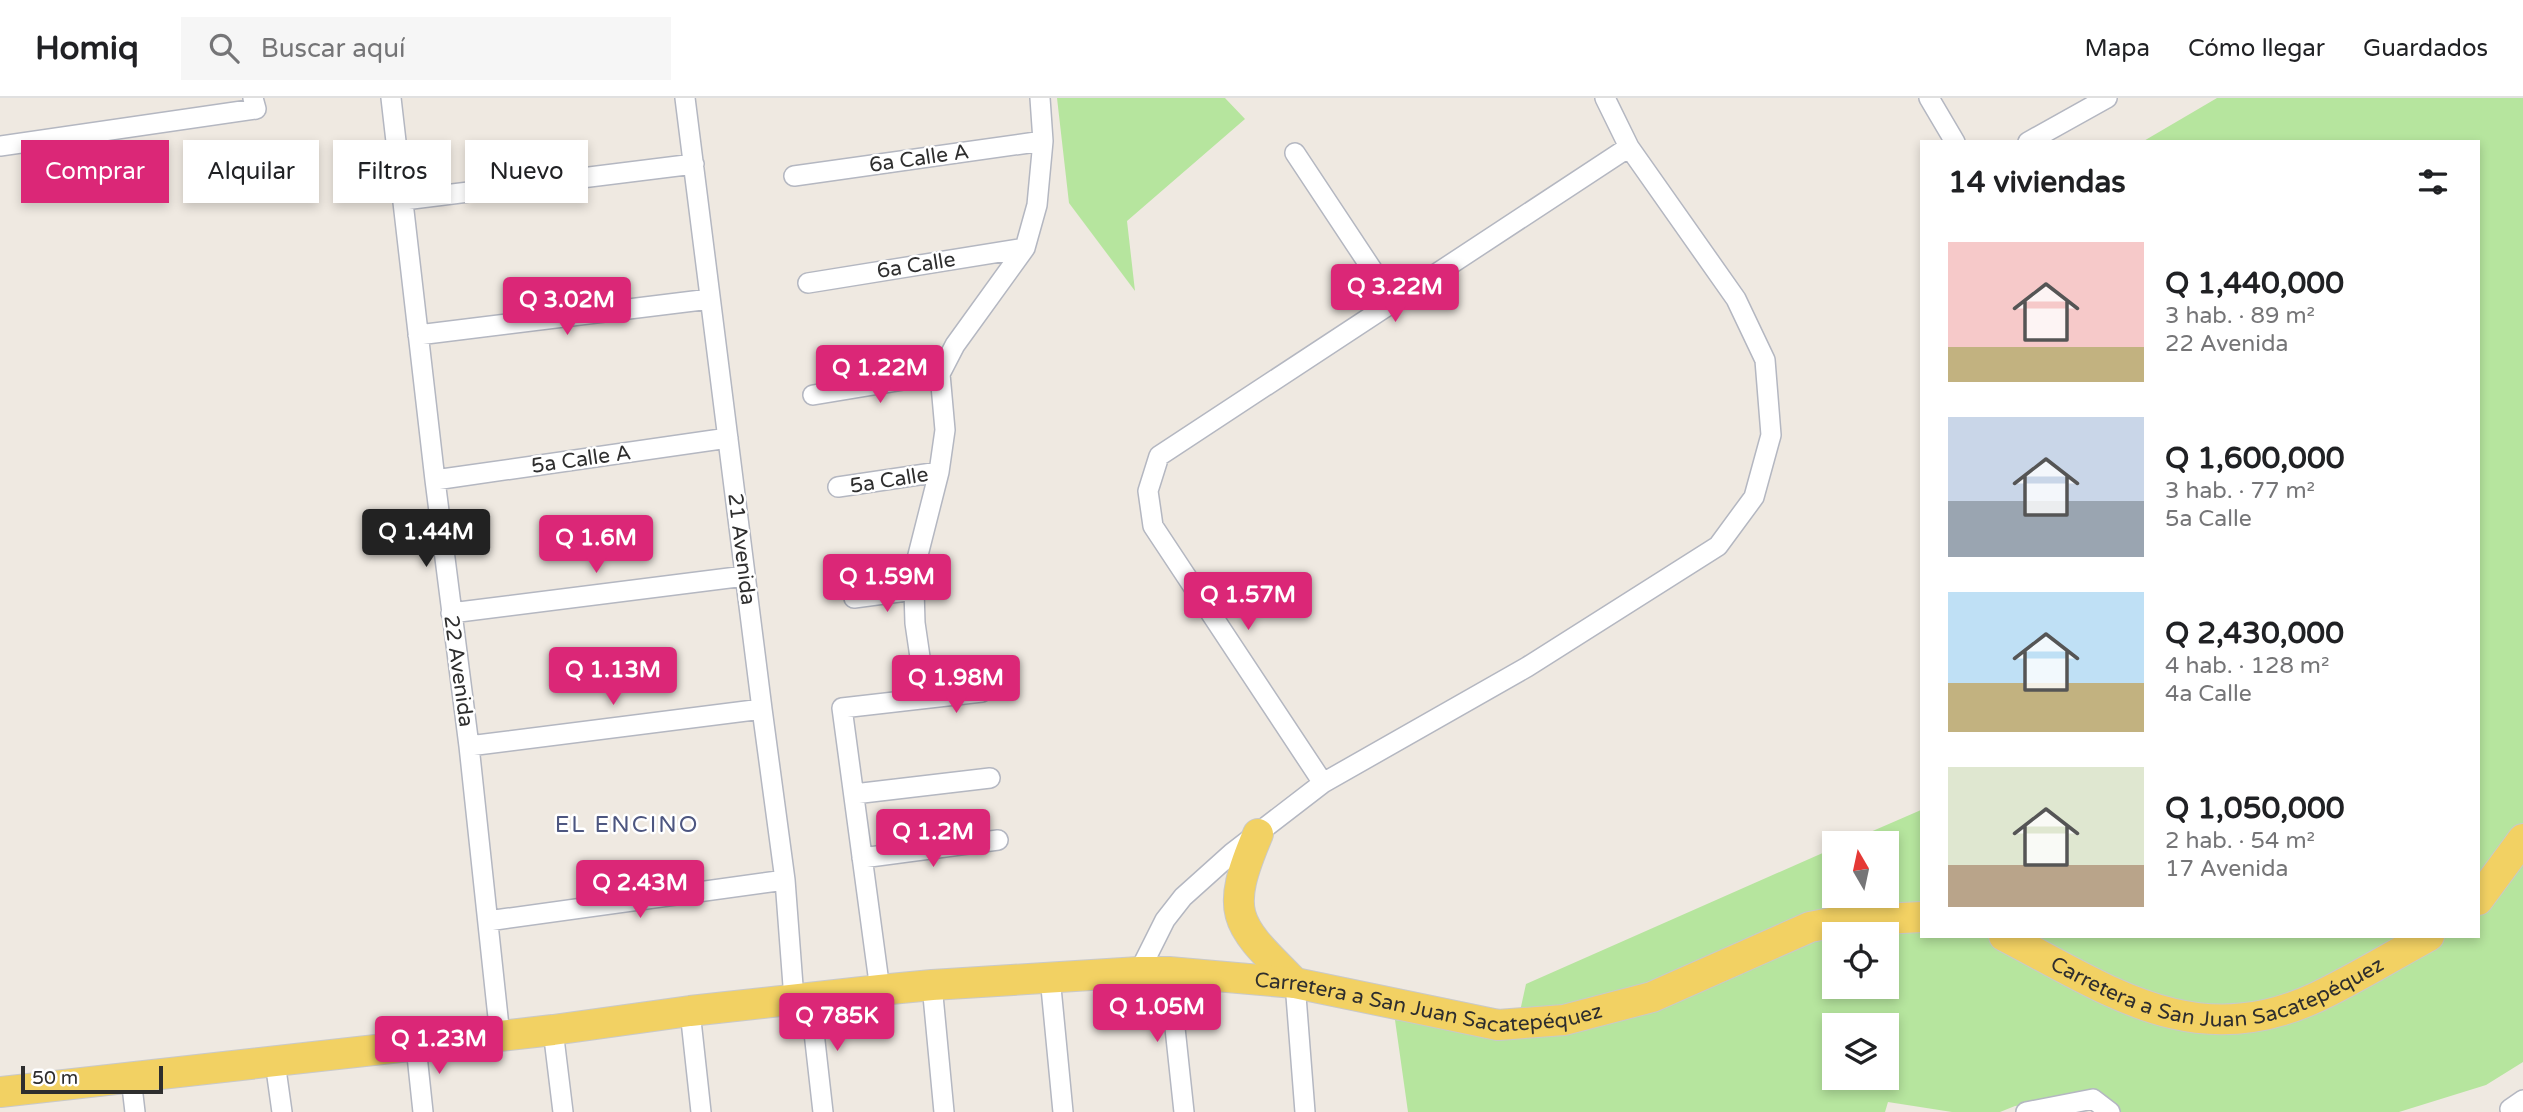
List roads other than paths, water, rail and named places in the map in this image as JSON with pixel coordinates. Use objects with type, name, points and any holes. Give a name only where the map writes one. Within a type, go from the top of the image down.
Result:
[{"type":"main road","points":[[1258,834],[1238,887],[1240,916],[1248,934],[1295,983]]},
{"type":"main road","points":[[2480,897],[2523,839]]},
{"type":"main road","name":"Carretera a San Juan Sacatepéquez","points":[[0,1092],[553,1030],[802,998],[932,985],[1139,972],[1169,972],[1295,983],[1498,1025],[1564,1020],[1652,997],[1810,927],[1841,921],[1920,917]]},
{"type":"main road","name":"Carretera a San Juan Sacatepéquez","points":[[2008,938],[2117,995],[2156,1010],[2196,1020],[2233,1020],[2267,1014],[2315,998],[2426,938]]},
{"type":"street","name":"22 Avenida","points":[[391,98],[396,140]]},
{"type":"street","name":"21 Avenida","points":[[685,98],[785,880],[802,998],[823,1112]]},
{"type":"street","points":[[926,698],[915,623],[914,590],[917,559],[939,472],[945,430],[940,374],[955,345],[1025,248],[1037,205],[1043,141],[1040,98]]},
{"type":"street","points":[[1139,972],[1165,920],[1183,897],[1232,853],[1323,783],[1527,667],[1718,546],[1754,497],[1771,435],[1765,360],[1736,299],[1629,147],[1605,98]]},
{"type":"street","points":[[1929,98],[1954,140]]},
{"type":"street","points":[[2031,140],[2102,99]]},
{"type":"street","points":[[0,146],[255,104]]},
{"type":"street","name":"6a Calle A","points":[[794,176],[1043,141]]},
{"type":"street","points":[[1323,783],[1153,526],[1148,491],[1159,456],[1629,147]]},
{"type":"street","points":[[1295,153],[1392,301]]},
{"type":"street","points":[[451,194],[694,164]]},
{"type":"street","name":"22 Avenida","points":[[404,203],[435,480],[469,746],[500,1036]]},
{"type":"street","name":"6a Calle","points":[[808,283],[1025,248]]},
{"type":"street","points":[[418,335],[710,299]]},
{"type":"street","points":[[813,395],[940,374]]},
{"type":"street","name":"5a Calle A","points":[[435,480],[728,438]]},
{"type":"street","name":"5a Calle","points":[[838,487],[939,472]]},
{"type":"street","points":[[452,613],[745,576]]},
{"type":"street","points":[[854,598],[914,590]]},
{"type":"street","points":[[880,990],[842,708],[982,692]]},
{"type":"street","points":[[469,746],[762,709]]},
{"type":"street","points":[[854,794],[990,778]]},
{"type":"street","points":[[862,858],[998,840]]},
{"type":"street","points":[[488,920],[785,880]]},
{"type":"street","points":[[1169,972],[1184,1112]]},
{"type":"street","points":[[1050,977],[1063,1112]]},
{"type":"street","points":[[1295,983],[1305,1112]]},
{"type":"street","points":[[932,985],[944,1112]]},
{"type":"street","points":[[690,1011],[701,1112]]},
{"type":"street","points":[[553,1030],[564,1112]]},
{"type":"street","points":[[415,1046],[423,1112]]},
{"type":"street","points":[[275,1062],[282,1112]]},
{"type":"street","points":[[131,1078],[135,1112]]},
{"type":"street","points":[[2026,1112],[2091,1106],[2110,1112]]},
{"type":"district","name":"EL ENCINO","points":[[627,824]]}]
